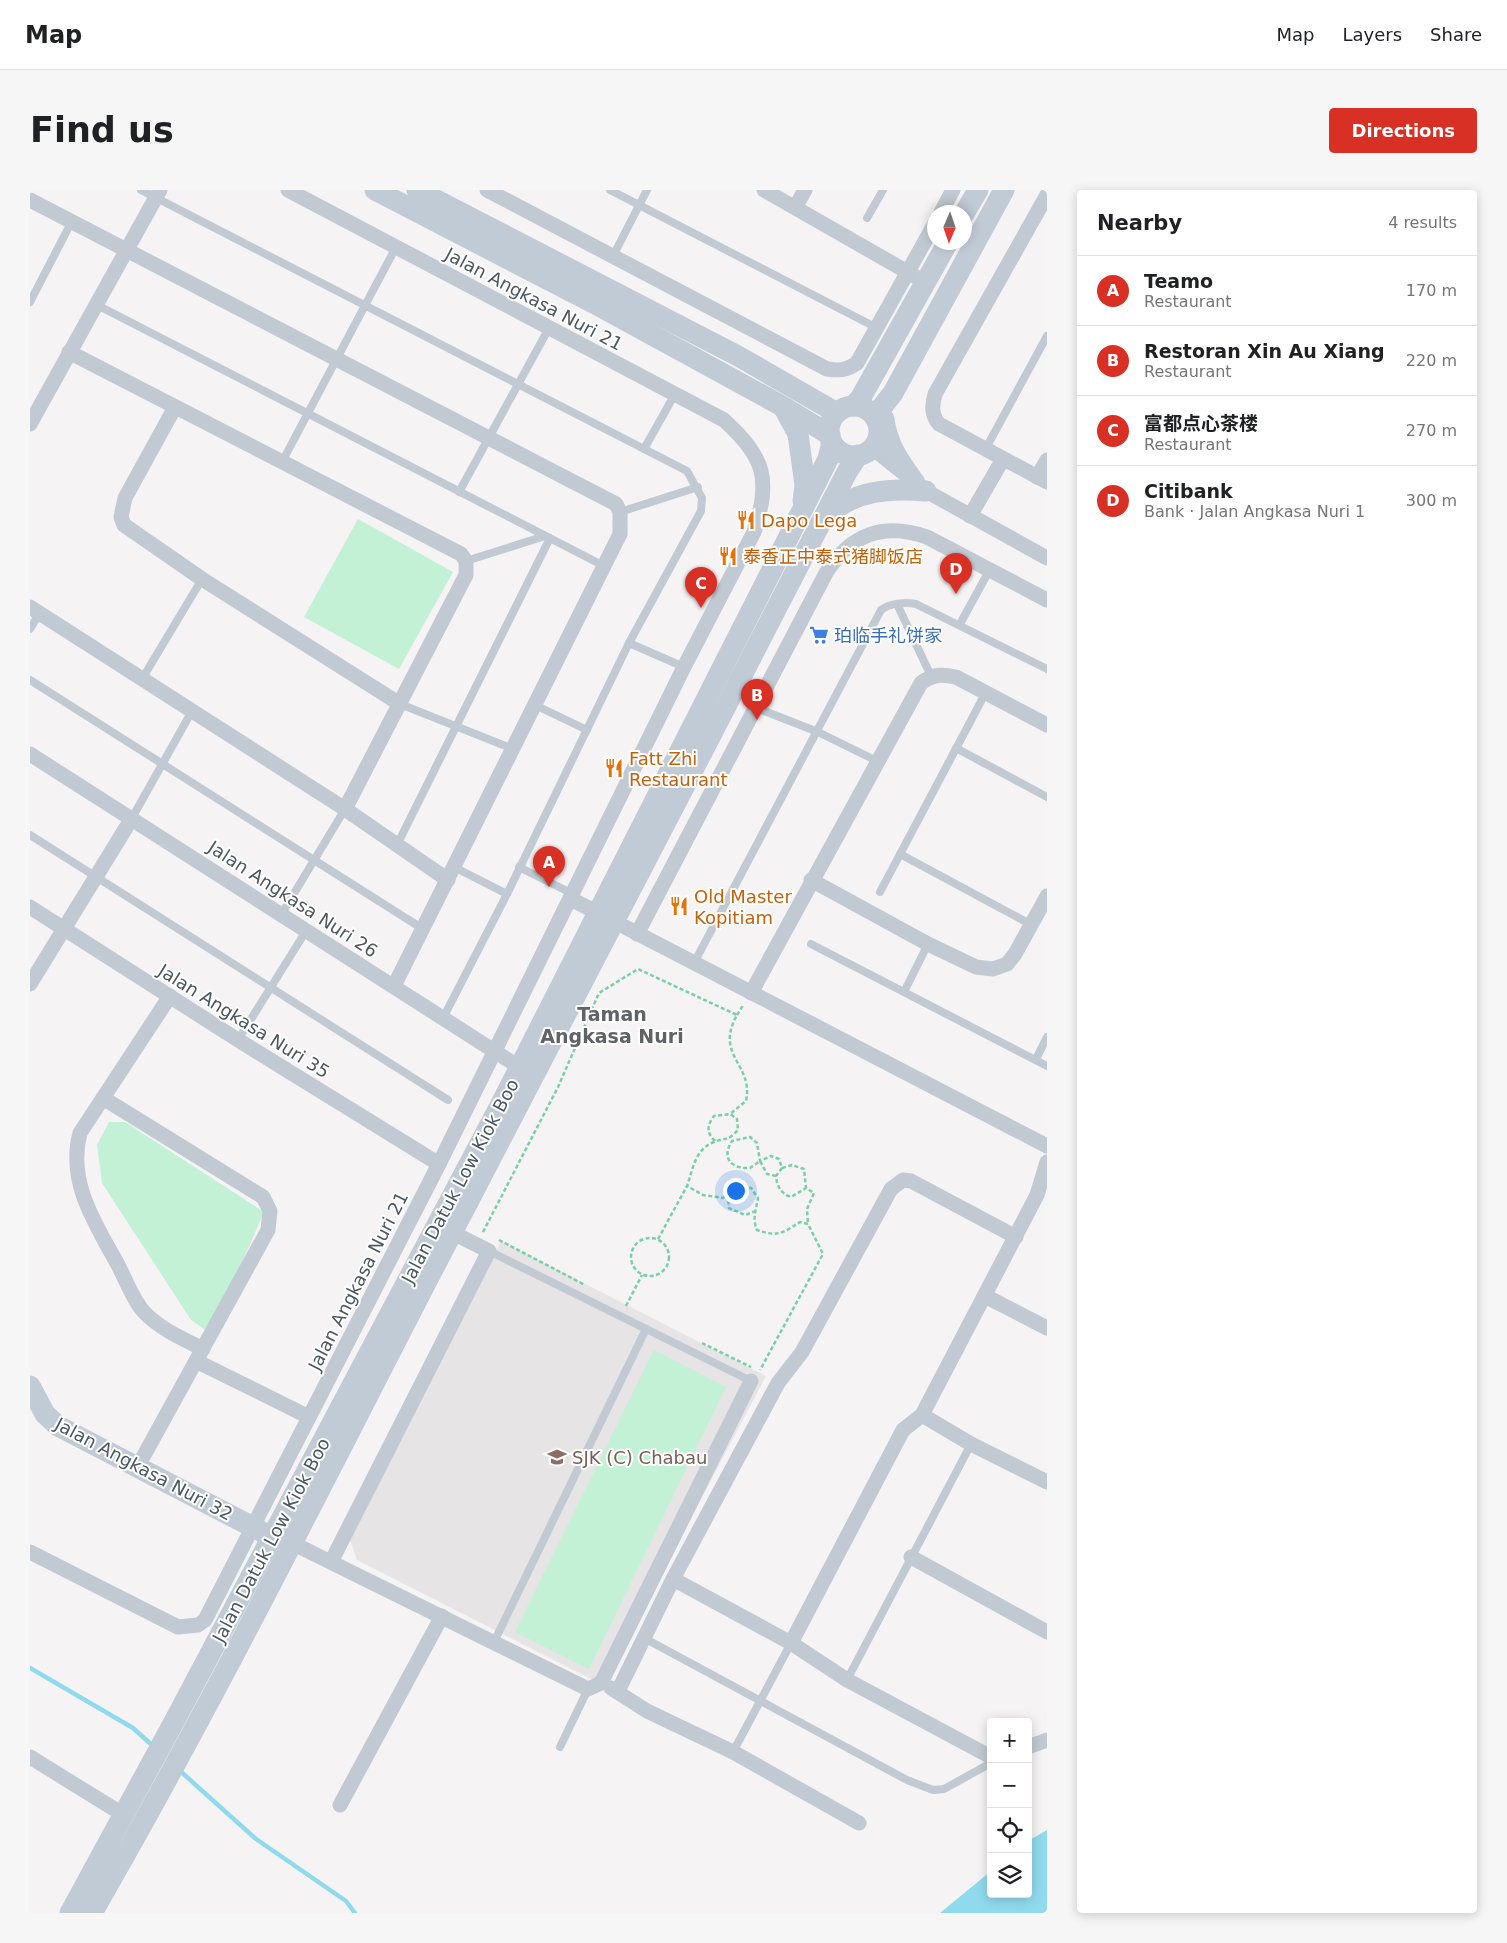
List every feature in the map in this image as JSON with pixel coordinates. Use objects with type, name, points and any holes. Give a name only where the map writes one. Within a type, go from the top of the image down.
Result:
[{"type":"main road","points":[[375,190],[593,303],[782,406],[831,438],[846,454],[865,451],[879,432],[875,416],[869,410],[845,409],[789,385],[738,356],[417,190]]},
{"type":"main road","points":[[969,205],[978,190]]},
{"type":"main road","points":[[821,522],[838,505],[870,492],[920,487],[894,453],[886,436],[884,418],[893,393],[1004,190]]},
{"type":"main road","points":[[831,438],[830,426],[845,409],[860,399],[871,380],[918,278],[941,250]]},
{"type":"main road","points":[[789,385],[828,400],[853,394],[871,380]]},
{"type":"main road","points":[[875,416],[893,393]]},
{"type":"main road","points":[[782,406],[798,434],[805,485],[802,511]]},
{"type":"main road","name":"Jalan Datuk Low Kiok Boo","points":[[76,1910],[146,1775],[184,1725],[527,1072],[605,917],[828,459],[831,438]]},
{"type":"main road","name":"Jalan Datuk Low Kiok Boo","points":[[605,917],[821,522],[846,472],[865,451]]},
{"type":"main road","name":"Jalan Angkasa Nuri 32","points":[[30,1386],[45,1414],[58,1426],[137,1468],[282,1540]]},
{"type":"main road","name":"Jalan Datuk Low Kiok Boo","points":[[76,1910],[165,1784],[184,1725]]},
{"type":"street","name":"Jalan Angkasa Nuri 21","points":[[30,1552],[178,1627],[187,1628],[198,1625],[205,1620],[439,1164],[684,667],[754,532],[764,491],[762,471],[755,452],[724,420],[288,190]]},
{"type":"street","points":[[488,190],[827,369],[839,371],[857,363],[878,329],[918,278],[927,248]]},
{"type":"street","points":[[764,190],[796,206],[918,278]]},
{"type":"street","points":[[796,206],[805,190]]},
{"type":"street","points":[[945,205],[953,190]]},
{"type":"street","points":[[30,424],[95,304],[158,194]]},
{"type":"street","points":[[1047,195],[935,394],[932,408],[933,415],[939,424],[1042,480],[1047,460]]},
{"type":"street","points":[[30,200],[616,504],[620,512],[620,534],[394,986]]},
{"type":"street","points":[[69,352],[461,554],[466,561],[466,575],[346,809]]},
{"type":"street","points":[[175,407],[125,498],[121,517],[124,525],[202,579],[400,704]]},
{"type":"street","points":[[865,451],[920,487],[1047,558]]},
{"type":"street","points":[[970,516],[1003,459]]},
{"type":"street","points":[[638,934],[754,708],[826,573],[836,557],[850,544],[867,535],[890,531],[909,531],[990,569],[1047,600]]},
{"type":"street","points":[[35,610],[346,809],[397,845],[451,873]]},
{"type":"street","points":[[751,992],[914,692],[921,683],[930,676],[942,674],[956,677],[1047,725]]},
{"type":"street","name":"Jalan Angkasa Nuri 26","points":[[30,754],[527,1072]]},
{"type":"street","points":[[30,984],[132,818]]},
{"type":"street","points":[[811,880],[928,944],[976,966],[993,968],[1007,964],[1016,954],[1047,896]]},
{"type":"street","points":[[572,897],[605,917],[694,964],[1047,1146]]},
{"type":"street","name":"Jalan Angkasa Nuri 35","points":[[30,907],[238,1040],[439,1164]]},
{"type":"street","points":[[170,996],[80,1133],[76,1149],[76,1169],[86,1205],[144,1312],[200,1355],[309,1417]]},
{"type":"street","points":[[103,1098],[263,1197],[270,1211],[268,1230],[137,1468]]},
{"type":"street","points":[[791,1643],[904,1430],[912,1421],[922,1416],[1016,1237],[1045,1178],[1047,1162]]},
{"type":"street","points":[[618,1692],[673,1579],[778,1383],[802,1352],[891,1190],[903,1180],[918,1184],[1016,1237]]},
{"type":"street","points":[[330,1562],[489,1251],[445,1229]]},
{"type":"street","points":[[985,1296],[1047,1328]]},
{"type":"street","points":[[595,1686],[755,1376]]},
{"type":"street","points":[[922,1416],[971,1444],[1047,1482]]},
{"type":"street","points":[[282,1540],[494,1642],[595,1686],[618,1692],[647,1711],[733,1752],[860,1823]]},
{"type":"street","points":[[911,1558],[1047,1632]]},
{"type":"street","points":[[673,1579],[791,1643],[847,1680],[987,1755]]},
{"type":"street","points":[[340,1805],[442,1616]]},
{"type":"street","points":[[1032,1746],[1047,1740]]},
{"type":"street","points":[[30,1757],[124,1815]]},
{"type":"lane","points":[[142,190],[158,194],[365,306],[644,449],[687,472],[698,487],[703,502],[702,511],[629,643],[507,894],[443,1018]]},
{"type":"lane","points":[[610,190],[878,329]]},
{"type":"lane","points":[[613,256],[647,190]]},
{"type":"lane","points":[[867,218],[883,190]]},
{"type":"lane","points":[[30,302],[72,222]]},
{"type":"lane","points":[[282,462],[396,247]]},
{"type":"lane","points":[[95,304],[604,566]]},
{"type":"lane","points":[[459,492],[548,328]]},
{"type":"lane","points":[[985,450],[1047,336]]},
{"type":"lane","points":[[644,449],[675,394]]},
{"type":"lane","points":[[620,512],[698,487]]},
{"type":"lane","points":[[466,561],[548,537]]},
{"type":"lane","points":[[397,845],[548,537]]},
{"type":"lane","points":[[960,624],[990,569]]},
{"type":"lane","points":[[142,679],[202,579]]},
{"type":"lane","points":[[897,604],[930,676]]},
{"type":"lane","points":[[694,964],[818,732],[877,615],[886,606],[916,604],[960,624],[1047,669]]},
{"type":"lane","points":[[30,629],[35,610]]},
{"type":"lane","points":[[629,643],[684,667]]},
{"type":"lane","points":[[30,680],[314,862],[423,929]]},
{"type":"lane","points":[[880,892],[986,692]]},
{"type":"lane","points":[[400,704],[513,749]]},
{"type":"lane","points":[[535,705],[587,730]]},
{"type":"lane","points":[[754,708],[818,732],[877,761]]},
{"type":"lane","points":[[132,818],[192,711]]},
{"type":"lane","points":[[956,748],[1047,796]]},
{"type":"lane","points":[[281,915],[346,809]]},
{"type":"lane","points":[[30,835],[448,1100]]},
{"type":"lane","points":[[900,854],[1032,925]]},
{"type":"lane","points":[[519,867],[572,897]]},
{"type":"lane","points":[[451,873],[507,894]]},
{"type":"lane","points":[[238,1040],[306,931]]},
{"type":"lane","points":[[811,944],[1047,1066]]},
{"type":"lane","points":[[904,992],[928,944]]},
{"type":"lane","points":[[1036,1059],[1047,1037]]},
{"type":"lane","points":[[489,1251],[646,1329],[755,1376]]},
{"type":"lane","points":[[494,1642],[646,1329]]},
{"type":"lane","points":[[847,1680],[971,1444]]},
{"type":"lane","points":[[644,1638],[907,1780],[933,1790],[957,1783],[987,1765]]},
{"type":"lane","points":[[733,1752],[791,1643]]},
{"type":"lane","points":[[560,1747],[595,1686]]},
{"type":"path","points":[[592,1289],[483,1232],[558,1087],[599,993],[638,969],[737,1015],[729,1029],[728,1044],[748,1090],[746,1101],[730,1114],[714,1116],[710,1122],[708,1128],[710,1136],[716,1141]]},
{"type":"path","points":[[730,1114],[737,1119],[738,1130],[731,1140],[726,1155],[728,1161],[734,1167],[750,1168],[772,1156],[779,1159],[782,1168]]},
{"type":"path","points":[[658,1239],[687,1186],[695,1159],[701,1151],[716,1141],[750,1136],[757,1143],[760,1161],[767,1174],[776,1176]]},
{"type":"path","points":[[776,1176],[782,1168],[792,1165],[804,1169],[806,1188]]},
{"type":"path","points":[[776,1176],[780,1189],[785,1195],[791,1197],[806,1188]]},
{"type":"path","points":[[687,1186],[713,1198],[723,1198],[739,1186],[751,1188],[758,1198],[753,1221],[757,1230],[773,1236],[783,1233],[800,1222],[808,1224]]},
{"type":"path","points":[[697,1341],[755,1376],[823,1254],[808,1224],[807,1209],[814,1193],[806,1188]]},
{"type":"path","points":[[731,1192],[728,1202],[729,1208],[745,1215],[756,1211]]},
{"type":"path","points":[[651,1238],[658,1239],[667,1249],[669,1262],[662,1273],[656,1276],[642,1275],[632,1266],[631,1253],[638,1242],[651,1238]]},
{"type":"path","points":[[618,1302],[626,1306],[642,1275]]},
{"type":"shaded area","name":"SJK (C) Chabau","points":[[501,1241],[766,1376],[603,1685],[357,1560],[349,1537]]},
{"type":"green space","points":[[358,519],[453,572],[399,669],[304,617]]},
{"type":"green space","points":[[109,1122],[125,1122],[264,1212],[211,1334],[191,1320],[102,1183],[97,1145]]},
{"type":"green space","points":[[654,1350],[726,1387],[589,1669],[515,1632]]},
{"type":"water","points":[[1047,1830],[1047,1913],[940,1913],[987,1874],[987,1898],[1032,1898],[1032,1839]]},
{"type":"waterway","points":[[30,1668],[133,1728],[153,1746]]},
{"type":"waterway","points":[[179,1770],[256,1839],[346,1901],[355,1913]]},
{"type":"place","name":"Dapo Lega","points":[[746,520]]},
{"type":"place","name":"泰香正中泰式猪脚饭店","points":[[728,556]]},
{"type":"place","name":"Citibank","points":[[956,594]]},
{"type":"place","name":"富都点心茶楼","points":[[701,608]]},
{"type":"place","name":"珀临手礼饼家","points":[[819,635]]},
{"type":"place","name":"Restoran Xin Au Xiang","points":[[757,720]]},
{"type":"place","name":"Fatt Zhi Restaurant","points":[[614,768]]},
{"type":"place","name":"Teamo","points":[[549,887]]},
{"type":"place","name":"Old Master Kopitiam","points":[[679,906]]},
{"type":"place","name":"SJK (C) Chabau","points":[[557,1457]]},
{"type":"district","name":"Taman Angkasa Nuri","points":[[612,1025]]}]
